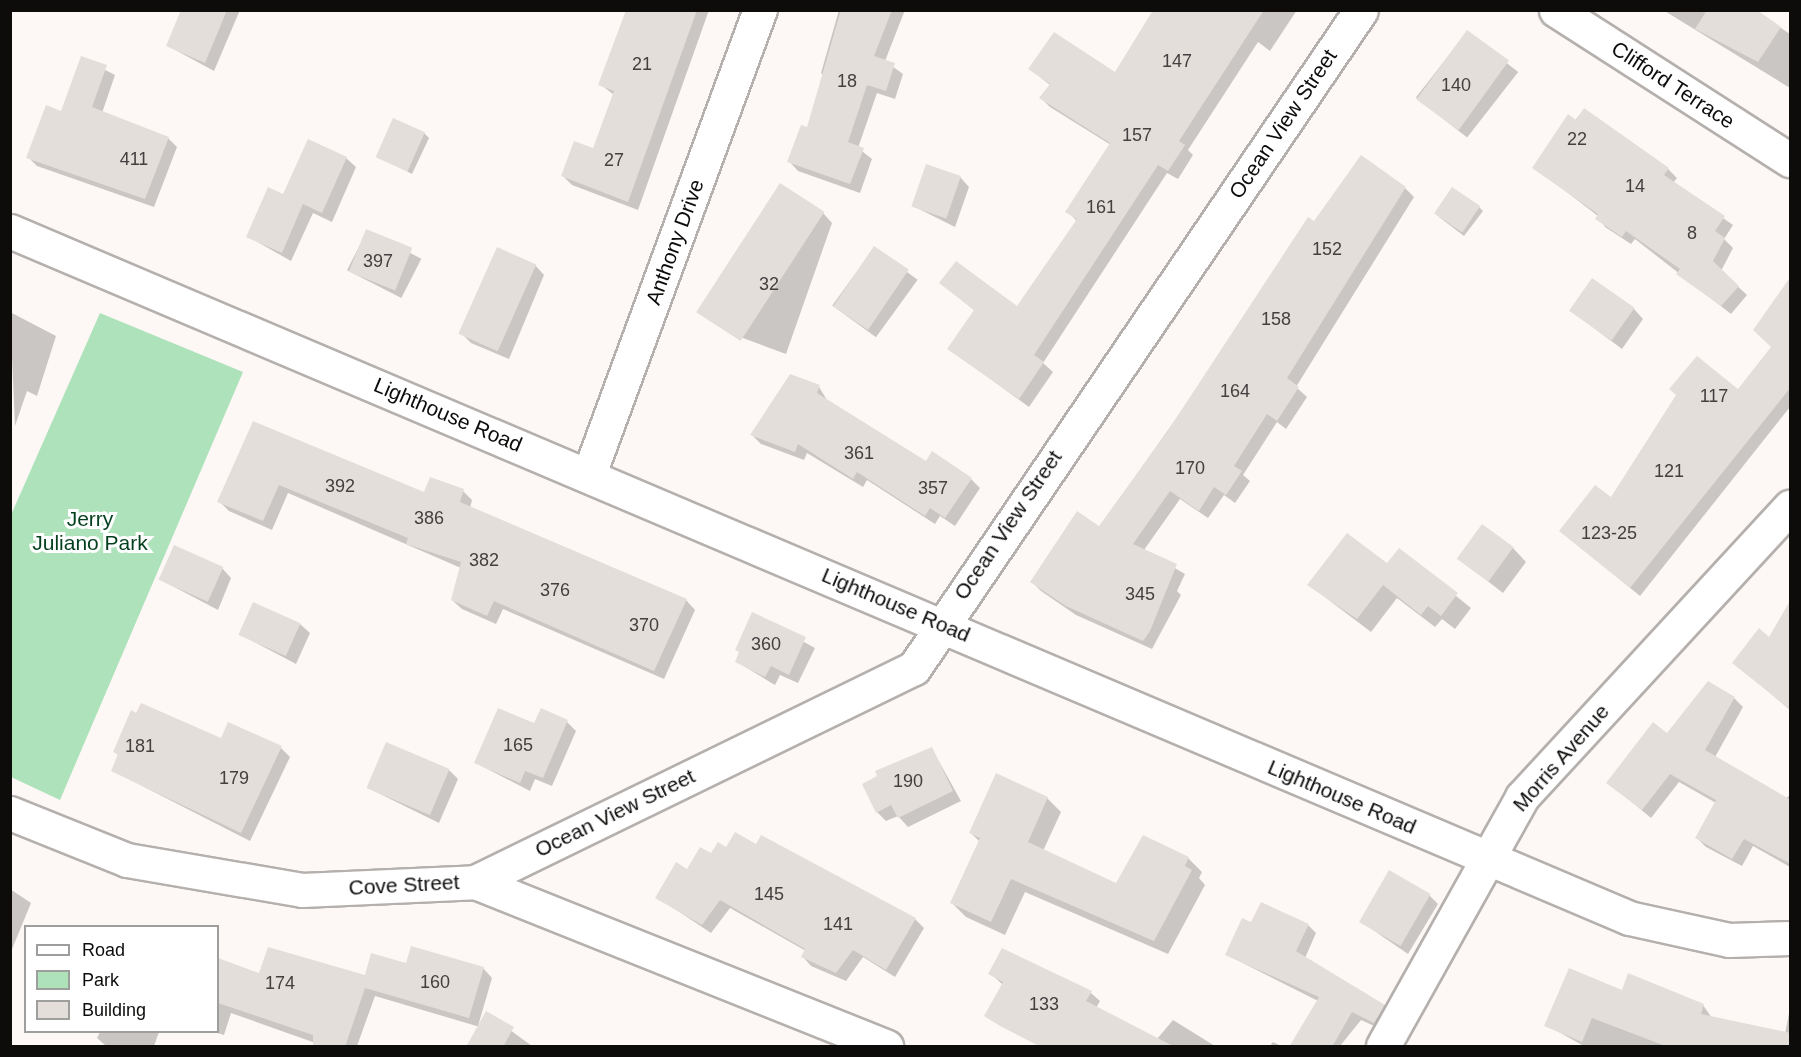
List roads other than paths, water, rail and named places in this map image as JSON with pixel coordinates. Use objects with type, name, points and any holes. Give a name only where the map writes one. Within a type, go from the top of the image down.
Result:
[{"type":"street","name":"Anthony Drive","points":[[589,474],[760,10]]},
{"type":"street","name":"Ocean View Street","points":[[475,882],[914,668],[939,624],[1361,10]]},
{"type":"street","name":"Clifford Terrace","points":[[1556,10],[1791,160]]},
{"type":"street","name":"Lighthouse Road","points":[[10,231],[589,474],[1629,918],[1729,940],[1791,938]]},
{"type":"street","name":"Morris Avenue","points":[[1383,1047],[1485,858],[1522,797],[1790,507]]},
{"type":"street","name":"Cove Street","points":[[10,813],[127,860],[302,890],[475,882],[886,1047]]},
{"type":"park label","name":"Jerry Juliano Park","points":[[90,531]]}]
